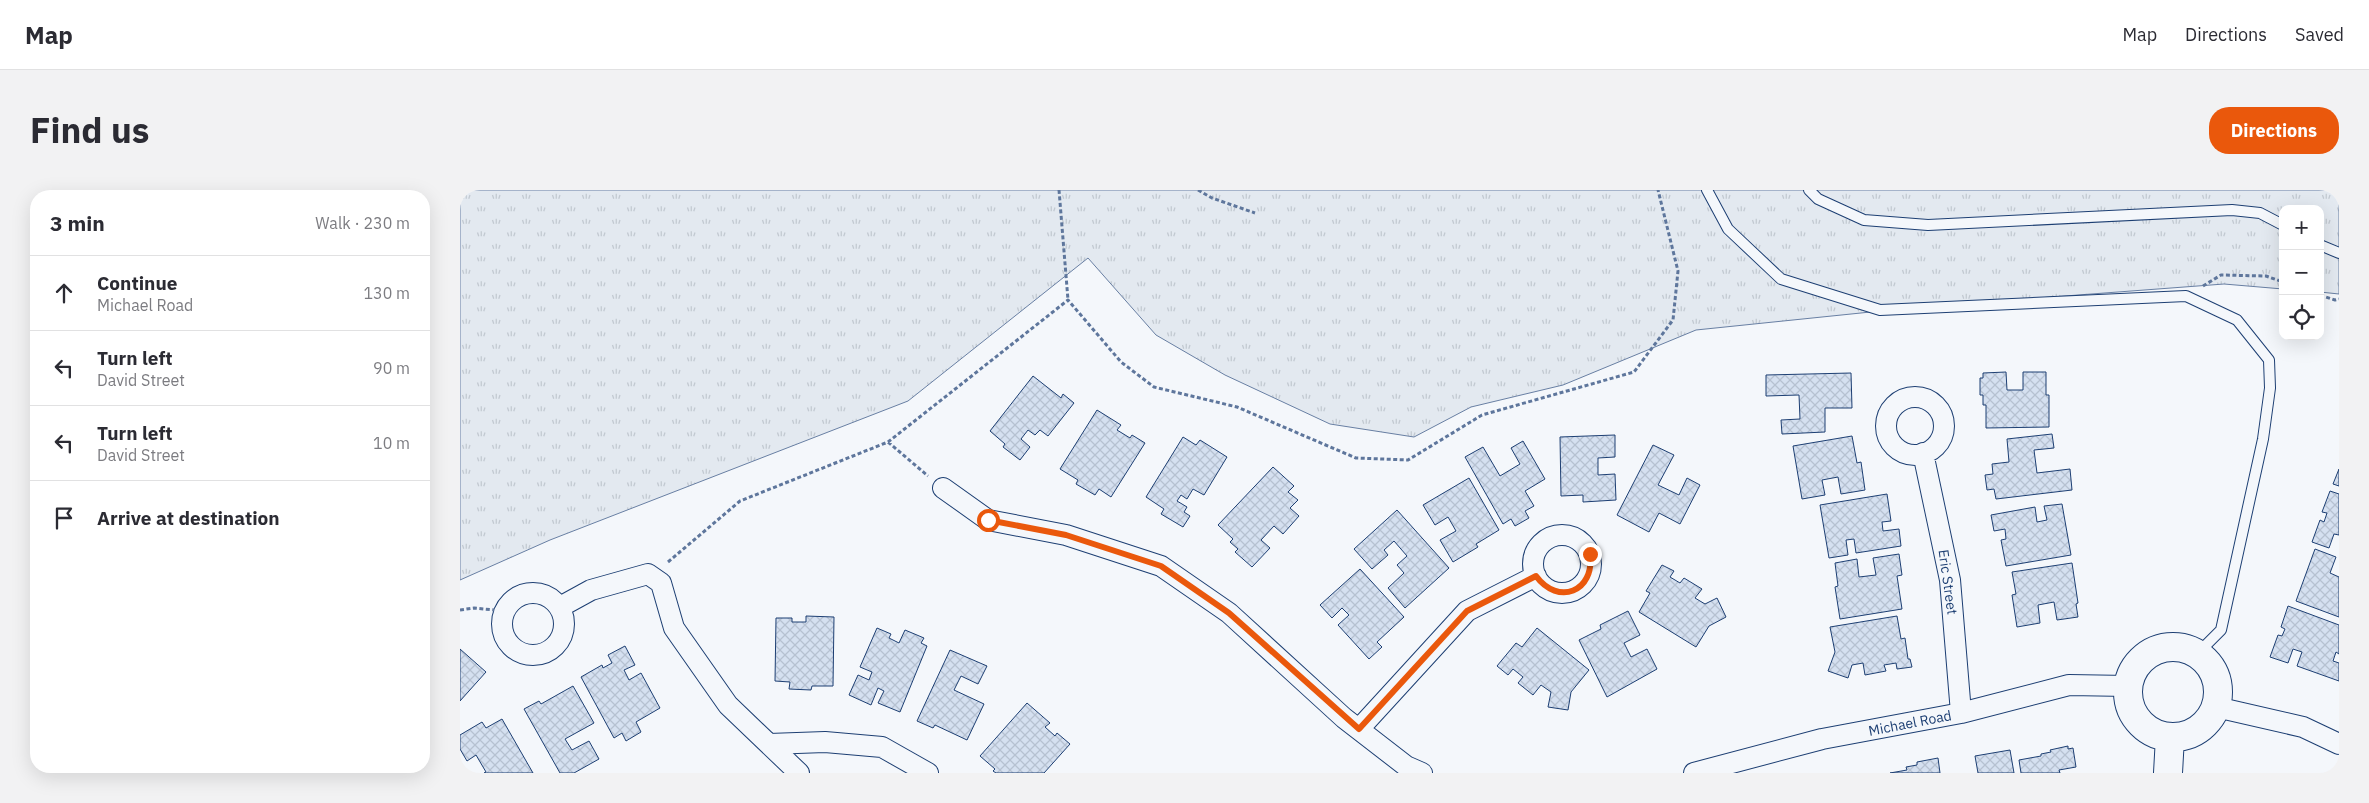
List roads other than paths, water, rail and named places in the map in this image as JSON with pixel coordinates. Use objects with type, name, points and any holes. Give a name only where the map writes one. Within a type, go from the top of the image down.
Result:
[{"type":"street","name":"Eric Street","points":[[1923,453],[1950,580],[1961,713]]},
{"type":"street","points":[[942,488],[988,520],[1066,535],[1161,566],[1229,613],[1359,729],[1406,766],[1422,773]]},
{"type":"street","points":[[560,607],[591,590],[648,574],[662,583],[674,628],[728,705],[799,773]]},
{"type":"street","points":[[1359,729],[1467,611],[1536,576]]},
{"type":"street","points":[[536,592],[554,600],[560,607],[564,617],[564,628],[561,638],[555,647],[546,653],[536,655],[525,654],[515,649],[508,642],[503,632],[502,621],[505,611],[518,596],[536,592]]},
{"type":"street","points":[[2169,646],[2184,648],[2198,654],[2209,664],[2216,677],[2219,692],[2216,707],[2209,720],[2198,730],[2185,736],[2170,737],[2155,734],[2143,726],[2131,707],[2128,686],[2133,671],[2142,659],[2154,650],[2169,646]]},
{"type":"street","name":"Michael Road","points":[[1694,773],[1822,739],[1961,713],[2069,685],[2128,686]]},
{"type":"street","points":[[2216,707],[2303,727],[2339,744]]},
{"type":"street","points":[[2168,773],[2170,737]]},
{"type":"street","points":[[769,744],[825,742],[882,748],[928,773]]},
{"type":"lane","points":[[1707,190],[1728,229],[1780,279],[1880,310],[2186,296],[2237,320],[2269,360],[2270,388],[2263,439],[2222,630],[2198,654]]},
{"type":"lane","points":[[1809,190],[1818,199],[1864,220],[1928,226],[2232,210],[2260,213],[2279,224]]},
{"type":"lane","points":[[2324,247],[2339,253]]}]
